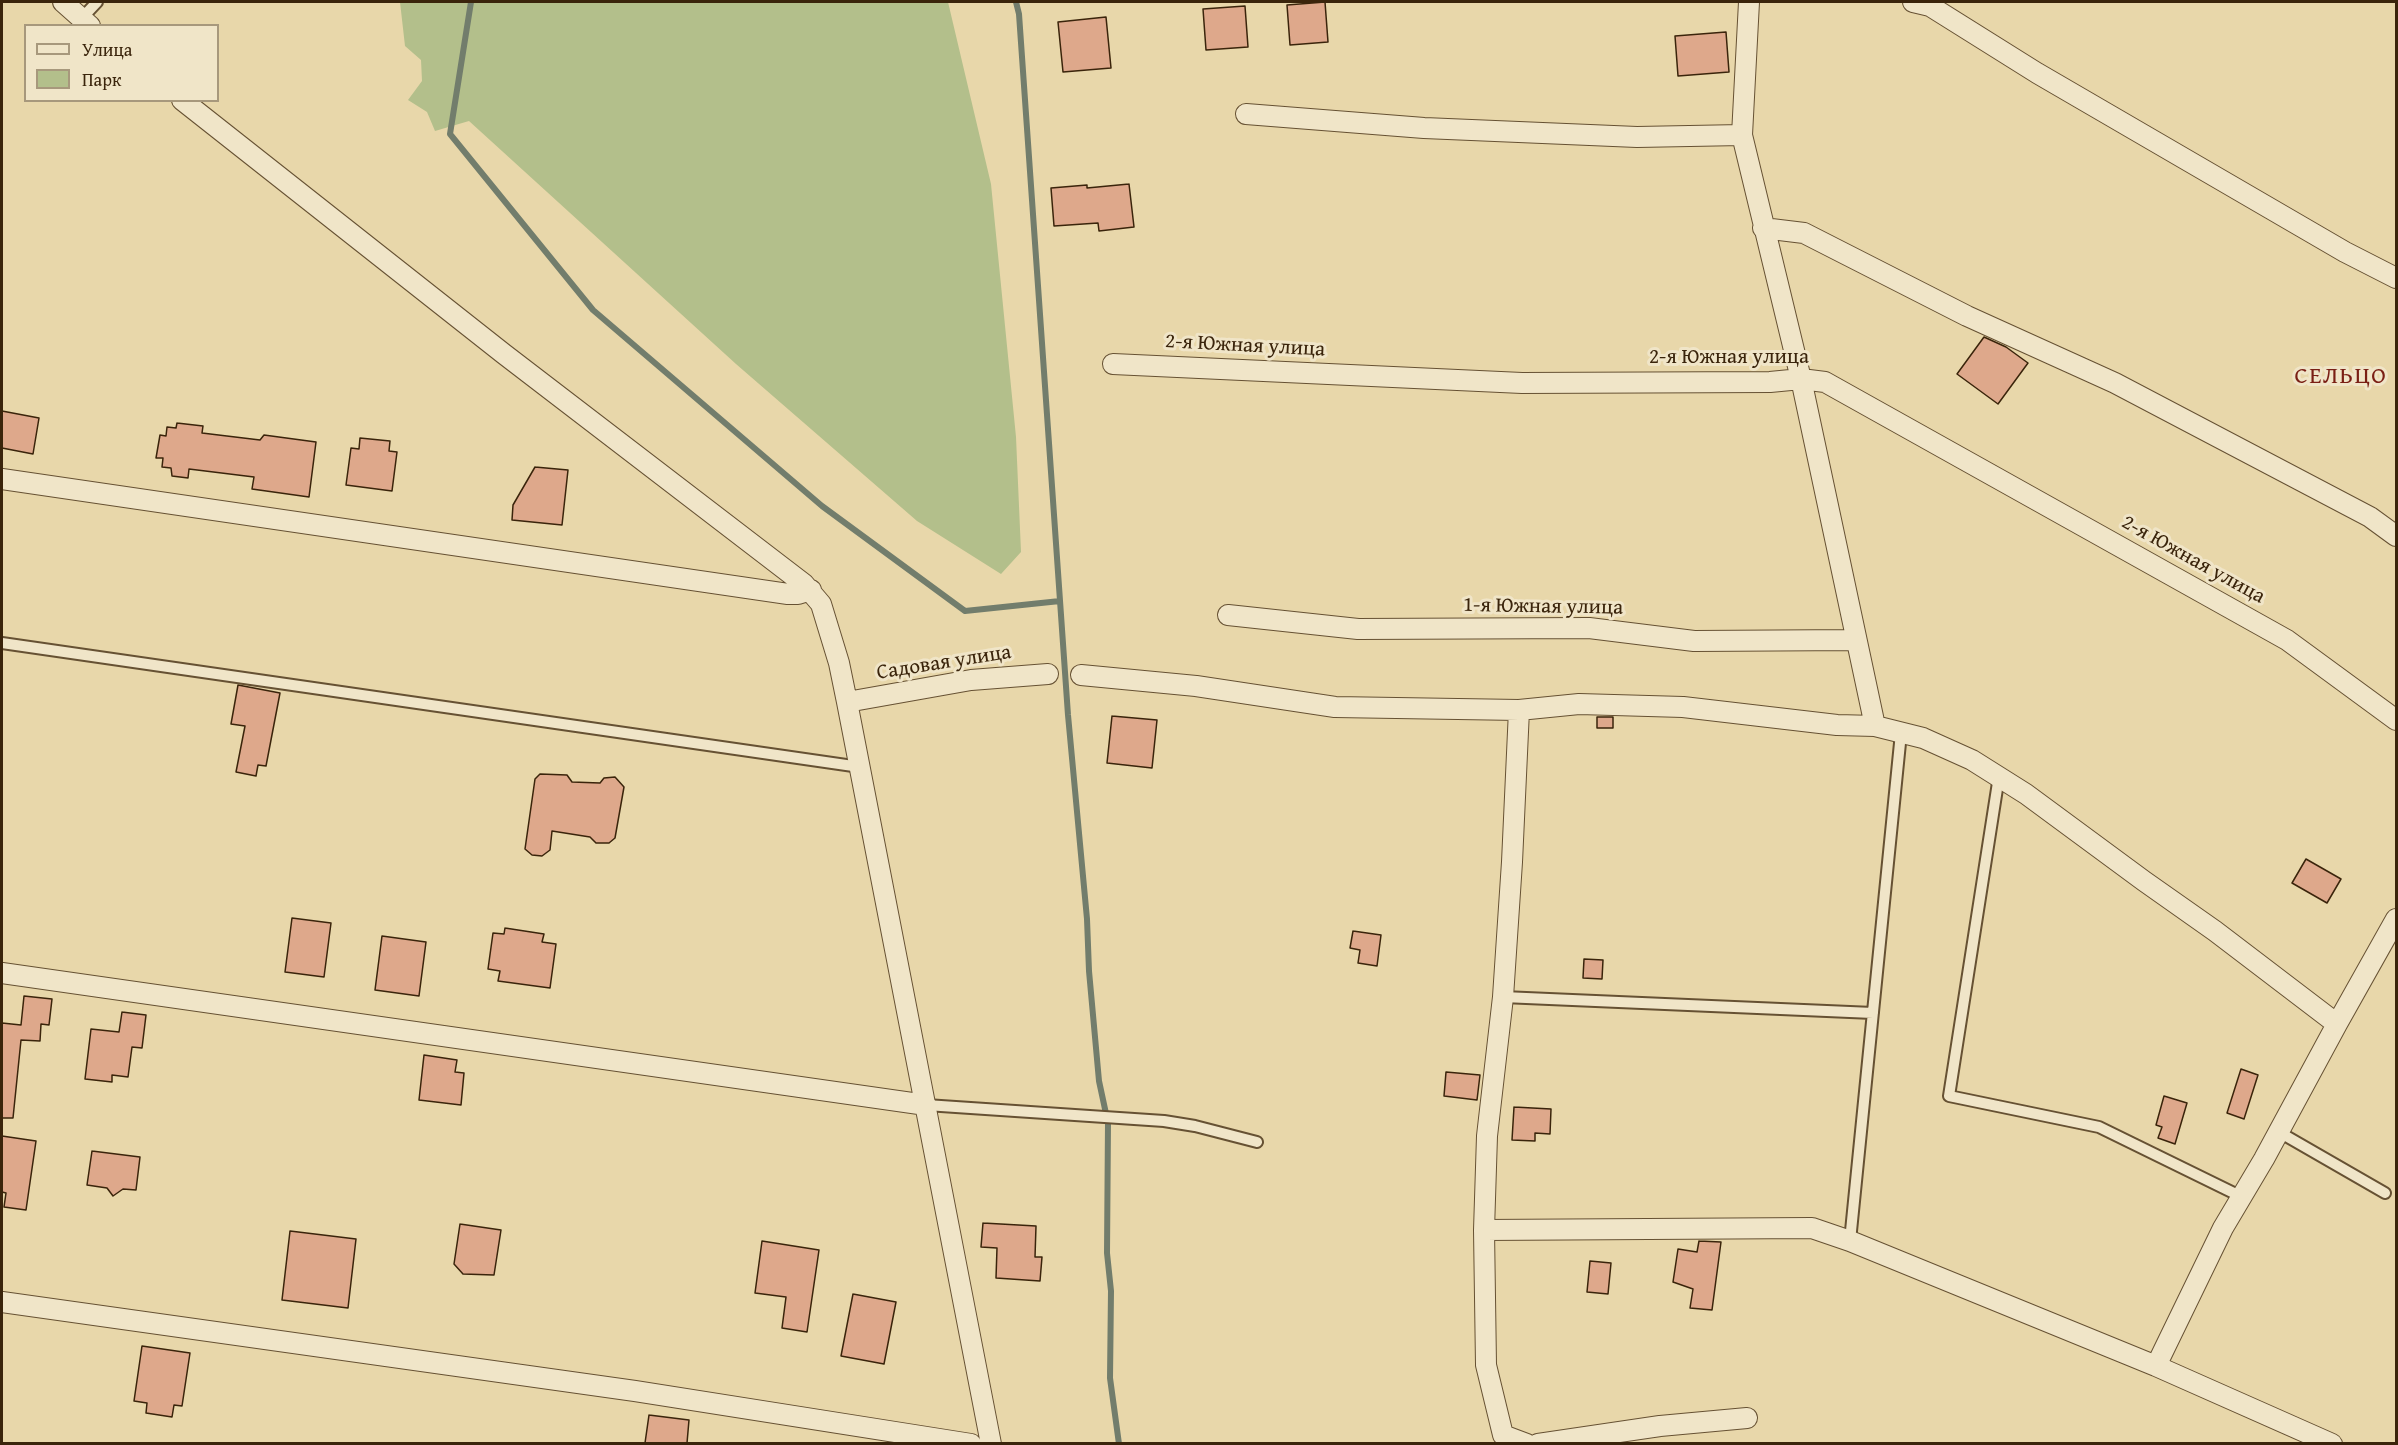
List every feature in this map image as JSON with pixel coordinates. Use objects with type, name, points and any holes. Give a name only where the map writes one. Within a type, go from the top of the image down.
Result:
[{"type":"street","points":[[63,2],[86,22]]},
{"type":"street","points":[[1749,2],[1742,135],[1801,379],[1875,726]]},
{"type":"street","points":[[1913,2],[1930,6],[2068,91],[2345,252],[2397,278]]},
{"type":"street","points":[[185,102],[395,270],[811,590],[821,604],[847,702],[991,1443]]},
{"type":"street","points":[[1246,114],[1424,128],[1578,135],[1637,137],[1742,135]]},
{"type":"street","points":[[1763,228],[1804,233],[1967,316],[2115,383],[2370,517],[2397,536]]},
{"type":"street","name":"2-я Южная улица","points":[[1113,364],[1522,383],[1770,382],[1801,379],[1825,382],[2277,634],[2397,720]]},
{"type":"street","points":[[2,479],[788,594],[811,590]]},
{"type":"street","name":"1-я Южная улица","points":[[1228,615],[1358,629],[1589,628],[1694,641],[1856,640]]},
{"type":"street","name":"Садовая улица","points":[[847,702],[970,680],[1048,674]]},
{"type":"street","points":[[1081,675],[1206,687],[1335,707],[1519,710],[1579,704],[1683,707],[1838,725],[1875,726],[1923,738],[1972,760],[1999,776],[2215,930],[2337,1024]]},
{"type":"street","points":[[1519,710],[1503,998],[1487,1136],[1484,1230],[1486,1365],[1503,1436],[1527,1443]]},
{"type":"street","points":[[2156,1366],[2223,1228],[2397,919]]},
{"type":"street","points":[[2,973],[926,1105]]},
{"type":"street","points":[[1484,1230],[1812,1228],[1850,1240],[2156,1366],[2332,1443]]},
{"type":"street","points":[[2,1302],[635,1391],[971,1443]]},
{"type":"street","points":[[1538,1443],[1660,1426],[1747,1418]]},
{"type":"lane","points":[[86,22],[97,2]]},
{"type":"lane","points":[[2,643],[860,767]]},
{"type":"lane","points":[[1850,1240],[1901,733]]},
{"type":"lane","points":[[1999,776],[1949,1096],[2099,1127],[2242,1197]]},
{"type":"lane","points":[[1503,998],[1873,1013]]},
{"type":"lane","points":[[926,1105],[1164,1121],[1195,1126],[1257,1142]]},
{"type":"lane","points":[[2279,1132],[2385,1193]]},
{"type":"green space","points":[[400,2],[948,2],[991,184],[1016,437],[1021,552],[1001,574],[917,521],[736,364],[469,121],[435,131],[427,112],[408,100],[422,81],[421,60],[405,46]]},
{"type":"building","points":[[1325,2],[1328,42],[1290,45],[1287,5]]},
{"type":"building","points":[[1245,6],[1248,47],[1206,50],[1203,9]]},
{"type":"building","points":[[1106,17],[1111,68],[1063,72],[1058,22]]},
{"type":"building","points":[[1726,32],[1729,72],[1678,76],[1675,36]]},
{"type":"building","points":[[1129,184],[1134,227],[1099,231],[1098,223],[1054,226],[1051,188],[1087,185],[1087,188]]},
{"type":"building","points":[[1984,337],[2006,347],[2028,363],[1998,404],[1957,374]]},
{"type":"building","points":[[2,411],[39,418],[33,454],[2,448]]},
{"type":"building","points":[[177,423],[203,426],[202,433],[260,440],[264,435],[316,442],[309,497],[252,489],[254,477],[189,469],[188,478],[172,476],[171,468],[162,467],[163,458],[156,458],[160,435],[166,436],[167,427],[176,428]]},
{"type":"building","points":[[360,438],[390,441],[389,451],[397,452],[392,491],[346,485],[351,448],[359,449]]},
{"type":"building","points":[[535,467],[568,470],[562,525],[512,520],[513,505]]},
{"type":"building","points":[[238,685],[280,693],[266,766],[258,765],[256,776],[236,772],[245,726],[231,724]]},
{"type":"building","points":[[1112,716],[1157,720],[1152,768],[1107,763]]},
{"type":"building","points":[[1597,717],[1613,717],[1613,728],[1597,728]]},
{"type":"building","points":[[540,774],[567,775],[572,782],[600,783],[604,778],[615,777],[624,787],[615,838],[609,843],[596,843],[590,837],[552,831],[550,850],[542,856],[532,855],[525,849],[535,779]]},
{"type":"building","points":[[2306,859],[2341,879],[2327,903],[2292,883]]},
{"type":"building","points":[[292,918],[331,923],[324,977],[285,972]]},
{"type":"building","points":[[505,928],[544,934],[542,942],[556,944],[550,988],[498,981],[500,971],[488,969],[493,933],[504,934]]},
{"type":"building","points":[[1353,931],[1381,935],[1377,966],[1358,963],[1360,950],[1350,948]]},
{"type":"building","points":[[382,936],[426,942],[419,996],[375,990]]},
{"type":"building","points":[[1584,959],[1603,960],[1602,979],[1583,978]]},
{"type":"building","points":[[24,996],[52,999],[49,1025],[41,1024],[40,1041],[21,1040],[13,1118],[2,1118],[2,1023],[21,1025]]},
{"type":"building","points":[[122,1012],[146,1015],[142,1048],[132,1047],[128,1077],[112,1075],[112,1082],[85,1079],[91,1029],[119,1032]]},
{"type":"building","points":[[424,1055],[457,1060],[455,1072],[464,1073],[461,1105],[419,1100]]},
{"type":"building","points":[[2241,1069],[2258,1075],[2244,1119],[2227,1113]]},
{"type":"building","points":[[1446,1072],[1480,1075],[1477,1100],[1444,1096]]},
{"type":"building","points":[[2164,1096],[2187,1103],[2175,1144],[2158,1138],[2162,1127],[2156,1125]]},
{"type":"building","points":[[1514,1107],[1551,1109],[1550,1134],[1535,1133],[1535,1141],[1512,1140]]},
{"type":"building","points":[[2,1136],[36,1141],[26,1210],[4,1207],[6,1193],[2,1192]]},
{"type":"building","points":[[92,1151],[140,1157],[136,1190],[123,1189],[113,1196],[107,1188],[87,1185]]},
{"type":"building","points":[[983,1223],[1036,1226],[1035,1257],[1042,1257],[1040,1281],[996,1278],[997,1248],[981,1247]]},
{"type":"building","points":[[460,1224],[501,1230],[494,1275],[463,1274],[454,1264]]},
{"type":"building","points":[[290,1231],[356,1239],[348,1308],[282,1300]]},
{"type":"building","points":[[762,1241],[819,1250],[807,1332],[782,1328],[786,1297],[755,1293]]},
{"type":"building","points":[[1699,1241],[1721,1242],[1712,1310],[1690,1308],[1693,1289],[1673,1282],[1678,1249],[1697,1252]]},
{"type":"building","points":[[1590,1261],[1611,1263],[1608,1294],[1587,1292]]},
{"type":"building","points":[[853,1294],[896,1302],[884,1364],[841,1356]]},
{"type":"building","points":[[142,1346],[190,1353],[182,1406],[174,1405],[172,1417],[146,1413],[147,1403],[134,1401]]},
{"type":"building","points":[[649,1415],[689,1420],[687,1443],[645,1443]]},
{"type":"waterway","points":[[471,2],[450,134],[593,310],[822,506],[965,611],[1060,601]]},
{"type":"waterway","points":[[1016,2],[1019,14],[1068,715],[1087,919],[1089,971],[1099,1081],[1108,1123],[1107,1253],[1111,1291],[1110,1378],[1119,1444]]},
{"type":"district","name":"СЕЛЬЦО","points":[[2341,377]]}]
